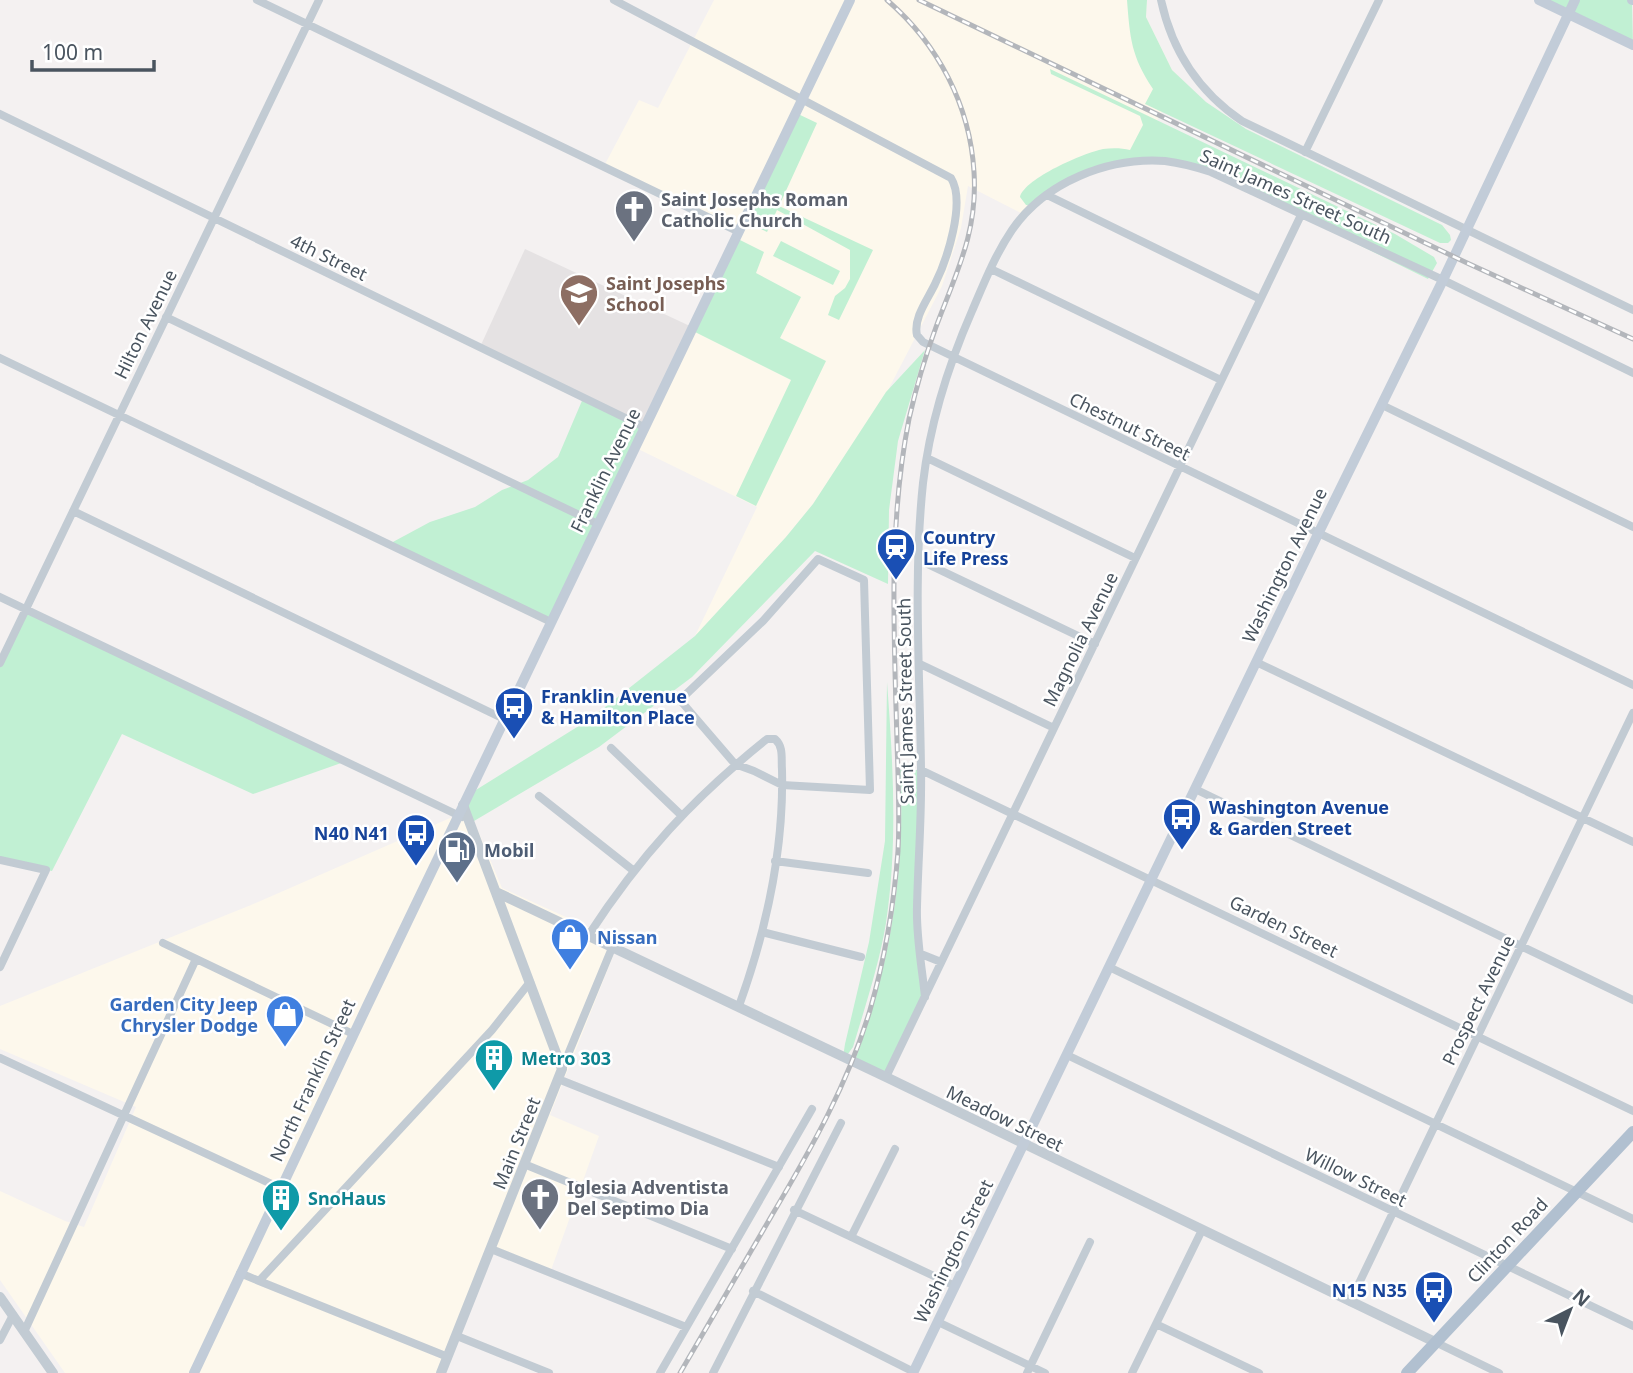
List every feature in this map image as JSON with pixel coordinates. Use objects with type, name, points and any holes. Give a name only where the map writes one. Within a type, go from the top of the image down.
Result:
[{"type":"main road","name":"Franklin Avenue","points":[[391,955],[463,813],[504,719],[850,0]]},
{"type":"main road","points":[[1539,0],[1633,45]]},
{"type":"main road","name":"Washington Avenue","points":[[1023,1145],[1443,280],[1575,0]]},
{"type":"main road","name":"North Franklin Street","points":[[194,1373],[391,955]]},
{"type":"main road","name":"Clinton Road","points":[[1407,1373],[1633,1132]]},
{"type":"main road","name":"Washington Street","points":[[914,1372],[1023,1145]]},
{"type":"street","points":[[257,0],[739,232]]},
{"type":"street","name":"Hilton Avenue","points":[[0,663],[319,0]]},
{"type":"street","points":[[614,0],[803,99]]},
{"type":"street","points":[[1161,0],[1173,39],[1186,65],[1206,91],[1242,121],[1632,305]]},
{"type":"street","points":[[1306,152],[1379,0]]},
{"type":"street","name":"Chestnut Street","points":[[803,99],[953,179],[956,202],[949,246],[916,328],[921,341],[1633,685]]},
{"type":"street","name":"4th Street","points":[[0,114],[645,427]]},
{"type":"street","name":"Saint James Street South","points":[[925,997],[917,909],[922,830],[919,560],[921,508],[938,402],[952,356],[990,269],[1012,230],[1034,205],[1065,183],[1099,168],[1132,162],[1163,161],[1211,172],[1443,280],[1633,373]]},
{"type":"street","points":[[1047,195],[1260,299]]},
{"type":"street","name":"Magnolia Avenue","points":[[886,1077],[1301,215]]},
{"type":"street","points":[[990,269],[1221,380]]},
{"type":"street","points":[[166,317],[598,524]]},
{"type":"street","points":[[0,358],[551,622]]},
{"type":"street","points":[[1382,405],[1633,527]]},
{"type":"street","points":[[928,458],[1135,558]]},
{"type":"street","points":[[73,511],[504,719]]},
{"type":"street","points":[[818,559],[864,580],[870,790],[782,785],[735,764],[680,701],[763,621],[818,559]]},
{"type":"street","points":[[919,560],[1095,644]]},
{"type":"street","points":[[0,597],[463,813],[530,982],[560,1074],[779,1167]]},
{"type":"street","points":[[1256,662],[1633,842]]},
{"type":"street","points":[[920,664],[1054,729]]},
{"type":"street","name":"Prospect Avenue","points":[[1350,1302],[1633,713]]},
{"type":"street","points":[[588,936],[634,870],[681,815],[735,764],[767,738],[772,738],[781,747],[782,785],[775,861],[762,932],[740,1006]]},
{"type":"street","points":[[611,748],[681,815]]},
{"type":"street","name":"Garden Street","points":[[921,770],[1633,1111]]},
{"type":"street","points":[[1195,789],[1633,1000]]},
{"type":"street","points":[[539,796],[634,870]]},
{"type":"street","points":[[0,860],[46,870],[0,967]]},
{"type":"street","points":[[775,861],[868,873]]},
{"type":"street","name":"Meadow Street","points":[[496,892],[740,1006],[1499,1373]]},
{"type":"street","points":[[762,932],[861,957]]},
{"type":"street","points":[[163,943],[353,1034]]},
{"type":"street","points":[[560,1074],[612,948]]},
{"type":"street","points":[[921,954],[941,962]]},
{"type":"street","points":[[24,1332],[196,959]]},
{"type":"street","points":[[1109,967],[1633,1219]]},
{"type":"street","points":[[259,1281],[494,1028],[530,982]]},
{"type":"street","name":"Willow Street","points":[[1067,1055],[1633,1326]]},
{"type":"street","points":[[0,1058],[280,1188]]},
{"type":"street","name":"Main Street","points":[[441,1373],[560,1074]]},
{"type":"street","points":[[660,1373],[812,1109]]},
{"type":"street","points":[[713,1373],[794,1210],[841,1123]]},
{"type":"street","points":[[851,1237],[895,1149]]},
{"type":"street","points":[[524,1164],[732,1249]]},
{"type":"street","points":[[794,1210],[955,1286]]},
{"type":"street","points":[[1132,1373],[1202,1230]]},
{"type":"street","points":[[1029,1369],[1090,1242]]},
{"type":"street","points":[[491,1249],[685,1327]]},
{"type":"street","points":[[240,1273],[448,1357]]},
{"type":"street","points":[[753,1291],[914,1372]]},
{"type":"street","points":[[0,1297],[53,1373]]},
{"type":"street","points":[[0,1340],[13,1315]]},
{"type":"street","points":[[938,1322],[1029,1369],[1045,1373]]},
{"type":"street","points":[[1156,1324],[1259,1373]]},
{"type":"street","points":[[457,1336],[549,1373]]},
{"type":"shaded area","points":[[714,0],[1147,0],[1146,17],[1172,70],[1180,78],[1135,162],[1109,166],[1061,186],[1025,215],[968,186],[961,228],[942,286],[886,394],[813,504],[695,636],[757,507],[636,448],[737,232],[603,168],[639,100],[658,108]]},
{"type":"shaded area","points":[[525,249],[692,327],[647,425],[480,347]]},
{"type":"shaded area","points":[[457,815],[474,821],[502,888],[619,941],[550,1115],[599,1136],[550,1273],[491,1249],[441,1373],[65,1373],[0,1280],[0,1191],[84,1227],[136,1107],[0,1049],[0,1006],[251,905]]},
{"type":"green space","points":[[1127,0],[1147,0],[1146,17],[1172,70],[1206,102],[1246,129],[1442,225],[1451,240],[1448,243],[1440,243],[1145,104],[1153,89],[1140,67],[1133,46]]},
{"type":"green space","points":[[1535,0],[1632,0],[1633,47]]},
{"type":"green space","points":[[1050,69],[1395,234],[1434,257],[1437,263],[1428,279],[1211,172],[1180,165],[1128,164],[1096,170],[1081,176],[1034,206],[1026,205],[1020,197],[1032,182],[1056,167],[1094,151],[1110,148],[1130,150],[1143,125],[1140,116],[1051,74]]},
{"type":"green space","points":[[796,113],[817,123],[779,206],[873,250],[839,320],[828,315],[835,296],[845,288],[850,279],[850,250],[777,210],[767,232],[744,221]]},
{"type":"green space","points":[[736,238],[764,252],[756,273],[801,297],[780,338],[826,361],[756,506],[736,496],[791,380],[691,330]]},
{"type":"green space","points":[[781,241],[840,271],[833,285],[773,256]]},
{"type":"green space","points":[[925,350],[898,441],[889,510],[888,584],[815,551],[692,677],[599,747],[474,821],[460,816],[471,793],[590,719],[695,636],[813,504],[886,392]]},
{"type":"green space","points":[[584,396],[647,425],[553,622],[391,543],[430,522],[475,507],[502,490],[528,480],[558,457]]},
{"type":"green space","points":[[28,610],[344,762],[253,794],[122,734],[52,871],[0,860],[0,666]]},
{"type":"green space","points":[[887,682],[893,802],[890,893],[876,970],[853,1047],[845,1058],[845,1044],[869,942],[885,841]]},
{"type":"green space","points":[[900,770],[921,770],[917,909],[925,988],[886,1077],[854,1063],[877,991],[893,919],[900,845]]},
{"type":"railway","points":[[680,1373],[801,1166],[840,1090],[870,1010],[891,911],[899,837],[894,579],[902,459],[921,373],[969,233],[973,214],[974,172],[966,123],[948,77],[922,36],[887,0]]},
{"type":"railway","points":[[919,0],[1465,262],[1633,339]]},
{"type":"place","name":"Saint Josephs Roman Catholic Church","points":[[634,243]]},
{"type":"place","name":"Saint Josephs School","points":[[579,327]]},
{"type":"place","name":"Country Life Press","points":[[896,581]]},
{"type":"place","name":"Franklin Avenue & Hamilton Place","points":[[514,740]]},
{"type":"place","name":"Washington Avenue & Garden Street","points":[[1182,851]]},
{"type":"place","name":"N40 N41","points":[[416,867]]},
{"type":"place","name":"Mobil","points":[[457,884]]},
{"type":"place","name":"Nissan","points":[[570,971]]},
{"type":"place","name":"Garden City Jeep Chrysler Dodge","points":[[285,1048]]},
{"type":"place","name":"Metro 303","points":[[494,1092]]},
{"type":"place","name":"Iglesia Adventista Del Septimo Dia","points":[[540,1231]]},
{"type":"place","name":"SnoHaus","points":[[281,1232]]},
{"type":"place","name":"N15 N35","points":[[1434,1324]]}]
